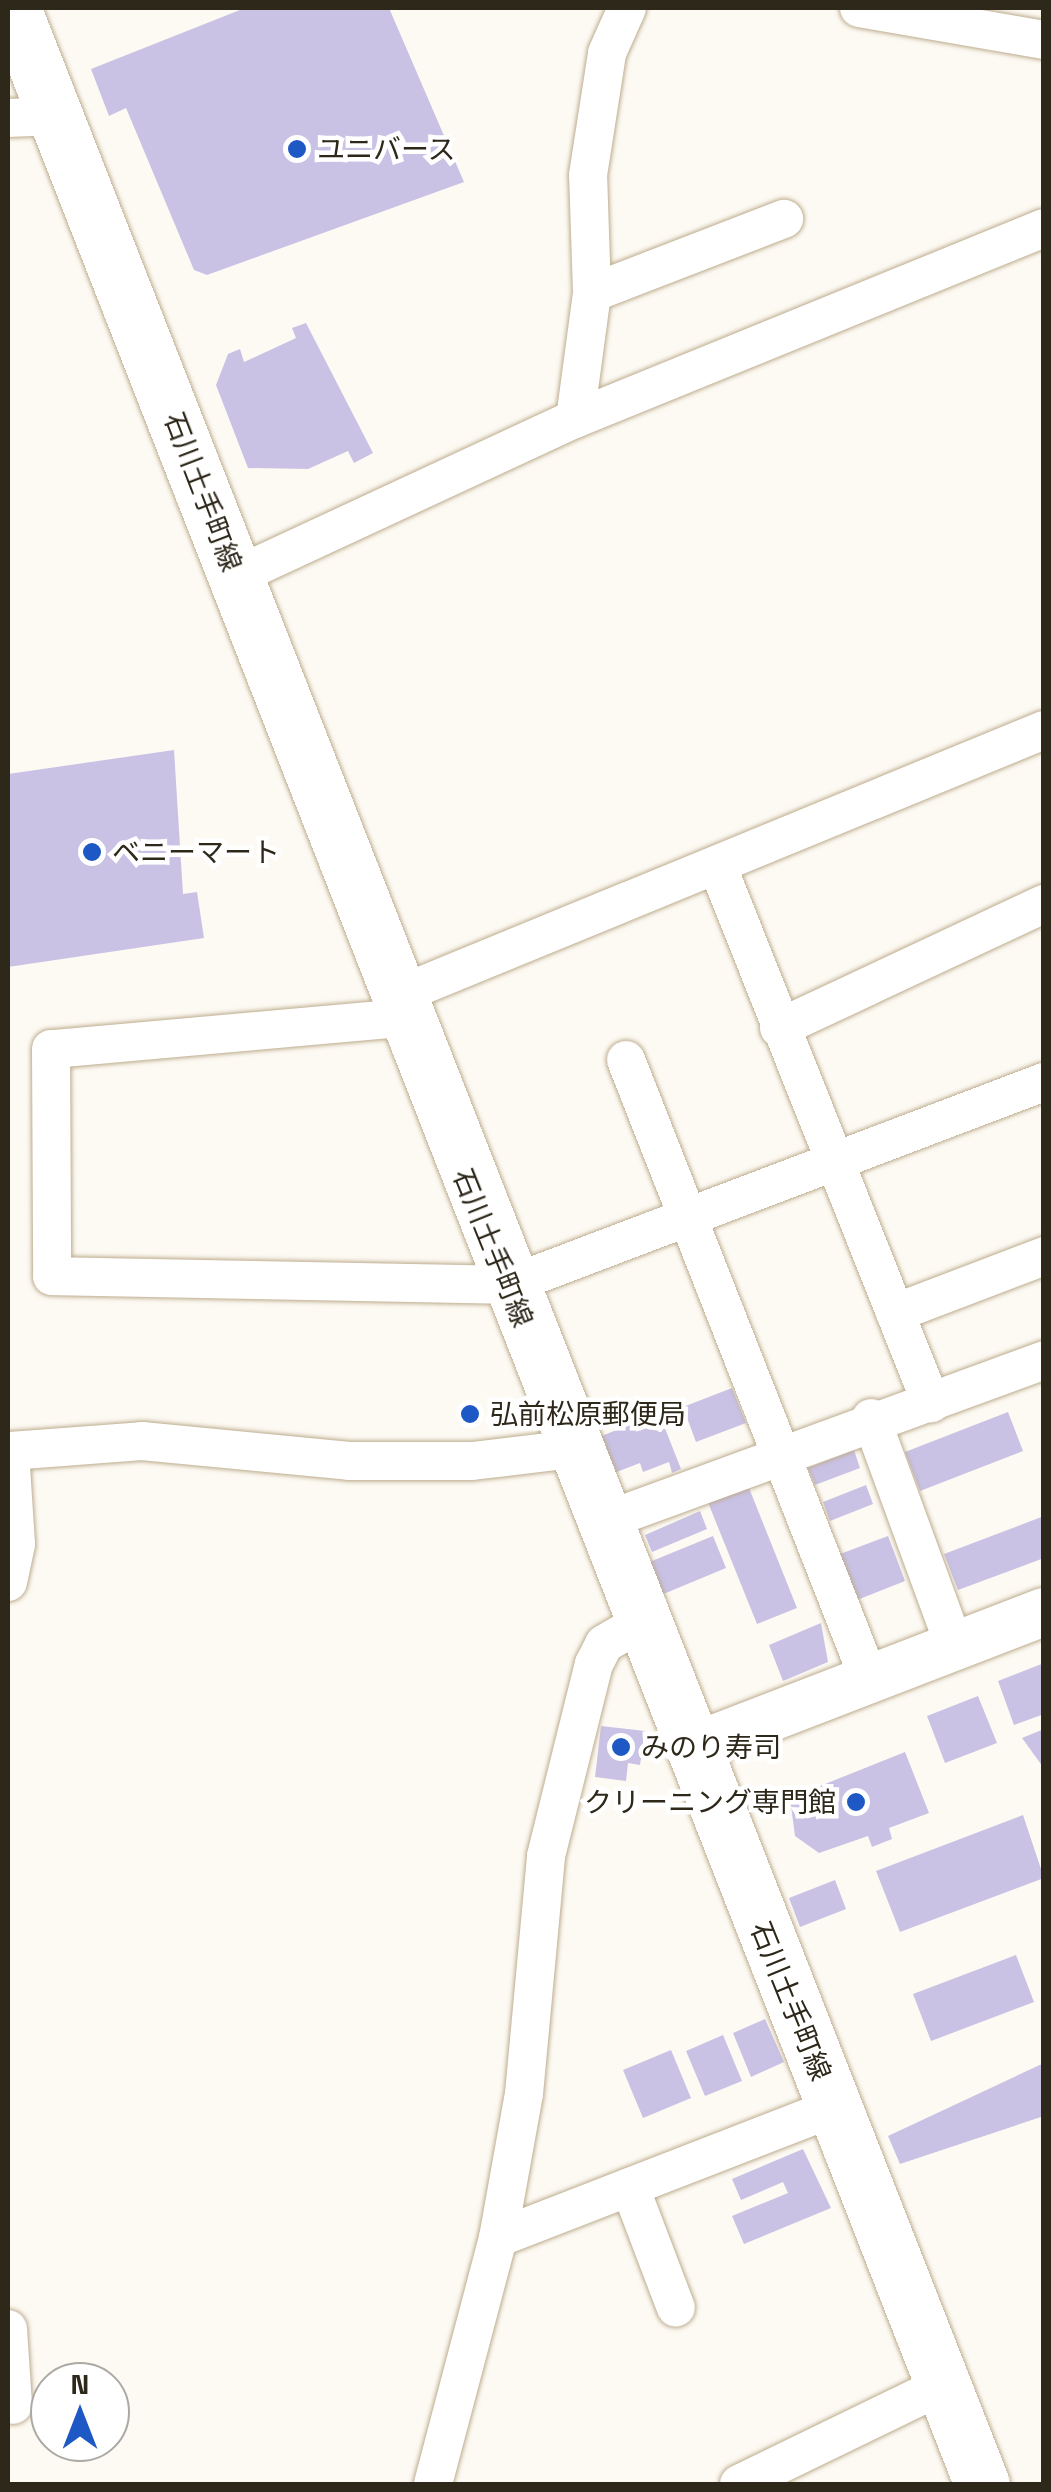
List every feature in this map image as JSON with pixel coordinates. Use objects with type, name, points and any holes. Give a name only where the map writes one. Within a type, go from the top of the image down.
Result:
[{"type":"main road","name":"石川土手町線","points":[[13,8],[32,117],[236,576],[398,1008],[982,2484]]},
{"type":"street","points":[[575,418],[592,293],[588,174],[607,53],[628,8]]},
{"type":"street","points":[[859,8],[1044,40]]},
{"type":"street","points":[[592,293],[784,219]]},
{"type":"street","points":[[236,576],[575,418],[1044,228]]},
{"type":"street","points":[[1044,730],[398,1008],[51,1049],[52,1276],[509,1285],[1044,1082]]},
{"type":"street","points":[[718,870],[931,1403]]},
{"type":"street","points":[[779,1028],[1044,904]]},
{"type":"street","points":[[626,1060],[776,1452],[869,1679]]},
{"type":"street","points":[[895,1313],[1044,1256]]},
{"type":"street","points":[[602,1522],[776,1452],[871,1418],[931,1403],[1044,1360]]},
{"type":"street","points":[[871,1418],[954,1647]]},
{"type":"street","points":[[8,1582],[16,1544],[8,1451],[142,1441],[349,1461],[472,1461],[573,1450]]},
{"type":"street","points":[[691,1748],[1044,1612]]},
{"type":"street","points":[[433,2484],[498,2238],[524,2094],[546,1856],[594,1664],[604,1644],[642,1622]]},
{"type":"street","points":[[498,2238],[834,2108]]},
{"type":"street","points":[[630,2188],[676,2308]]},
{"type":"street","points":[[8,2329],[13,2405]]},
{"type":"street","points":[[739,2484],[943,2385]]},
{"type":"building","name":"ユニバース","points":[[245,8],[389,8],[464,182],[207,275],[194,270],[126,108],[109,116],[91,69]]},
{"type":"building","points":[[306,323],[373,453],[354,463],[348,451],[308,469],[248,468],[216,385],[228,354],[240,349],[244,362],[296,338],[292,328]]},
{"type":"building","name":"ベニーマート","points":[[174,750],[183,894],[197,892],[204,938],[8,967],[8,774]]},
{"type":"building","points":[[732,1388],[746,1423],[696,1442],[683,1407]]},
{"type":"building","points":[[1008,1412],[1023,1451],[920,1491],[905,1452]]},
{"type":"building","points":[[659,1413],[681,1469],[672,1473],[669,1462],[643,1472],[640,1463],[614,1473],[599,1437]]},
{"type":"building","points":[[854,1450],[860,1468],[815,1485],[808,1468]]},
{"type":"building","points":[[747,1483],[797,1608],[757,1624],[707,1500]]},
{"type":"building","points":[[866,1485],[873,1504],[830,1521],[823,1502]]},
{"type":"building","points":[[700,1511],[707,1529],[652,1552],[645,1535]]},
{"type":"building","points":[[1044,1516],[1044,1558],[958,1590],[944,1554]]},
{"type":"building","points":[[713,1536],[726,1568],[661,1595],[647,1563]]},
{"type":"building","points":[[888,1536],[905,1581],[857,1600],[840,1554]]},
{"type":"building","points":[[821,1623],[828,1662],[783,1681],[769,1645]]},
{"type":"building","points":[[1044,1663],[1044,1714],[1014,1725],[998,1681]]},
{"type":"building","points":[[978,1696],[997,1743],[945,1763],[927,1716]]},
{"type":"building","name":"みのり寿司","points":[[601,1726],[645,1731],[640,1765],[628,1763],[626,1781],[595,1777]]},
{"type":"building","points":[[1044,1729],[1044,1767],[1043,1767],[1022,1738]]},
{"type":"building","name":"クリーニング専門館","points":[[905,1752],[929,1813],[889,1828],[892,1839],[872,1847],[868,1836],[819,1853],[795,1836],[790,1798]]},
{"type":"building","points":[[1023,1815],[1044,1878],[900,1932],[876,1871]]},
{"type":"building","points":[[835,1880],[846,1909],[800,1927],[789,1898]]},
{"type":"building","points":[[1016,1955],[1034,2002],[931,2041],[913,1994]]},
{"type":"building","points":[[765,2019],[784,2062],[751,2077],[733,2033]]},
{"type":"building","points":[[723,2035],[742,2081],[705,2096],[686,2051]]},
{"type":"building","points":[[671,2050],[691,2098],[643,2118],[623,2070]]},
{"type":"building","points":[[1044,2063],[1044,2116],[900,2164],[888,2136]]},
{"type":"building","points":[[803,2149],[831,2208],[744,2244],[732,2216],[788,2193],[783,2182],[741,2200],[732,2179]]},
{"type":"place","name":"ユニバース","points":[[297,149]]},
{"type":"place","name":"ベニーマート","points":[[92,852]]},
{"type":"place","name":"弘前松原郵便局","points":[[470,1414]]},
{"type":"place","name":"みのり寿司","points":[[621,1747]]},
{"type":"place","name":"クリーニング専門館","points":[[856,1802]]}]
